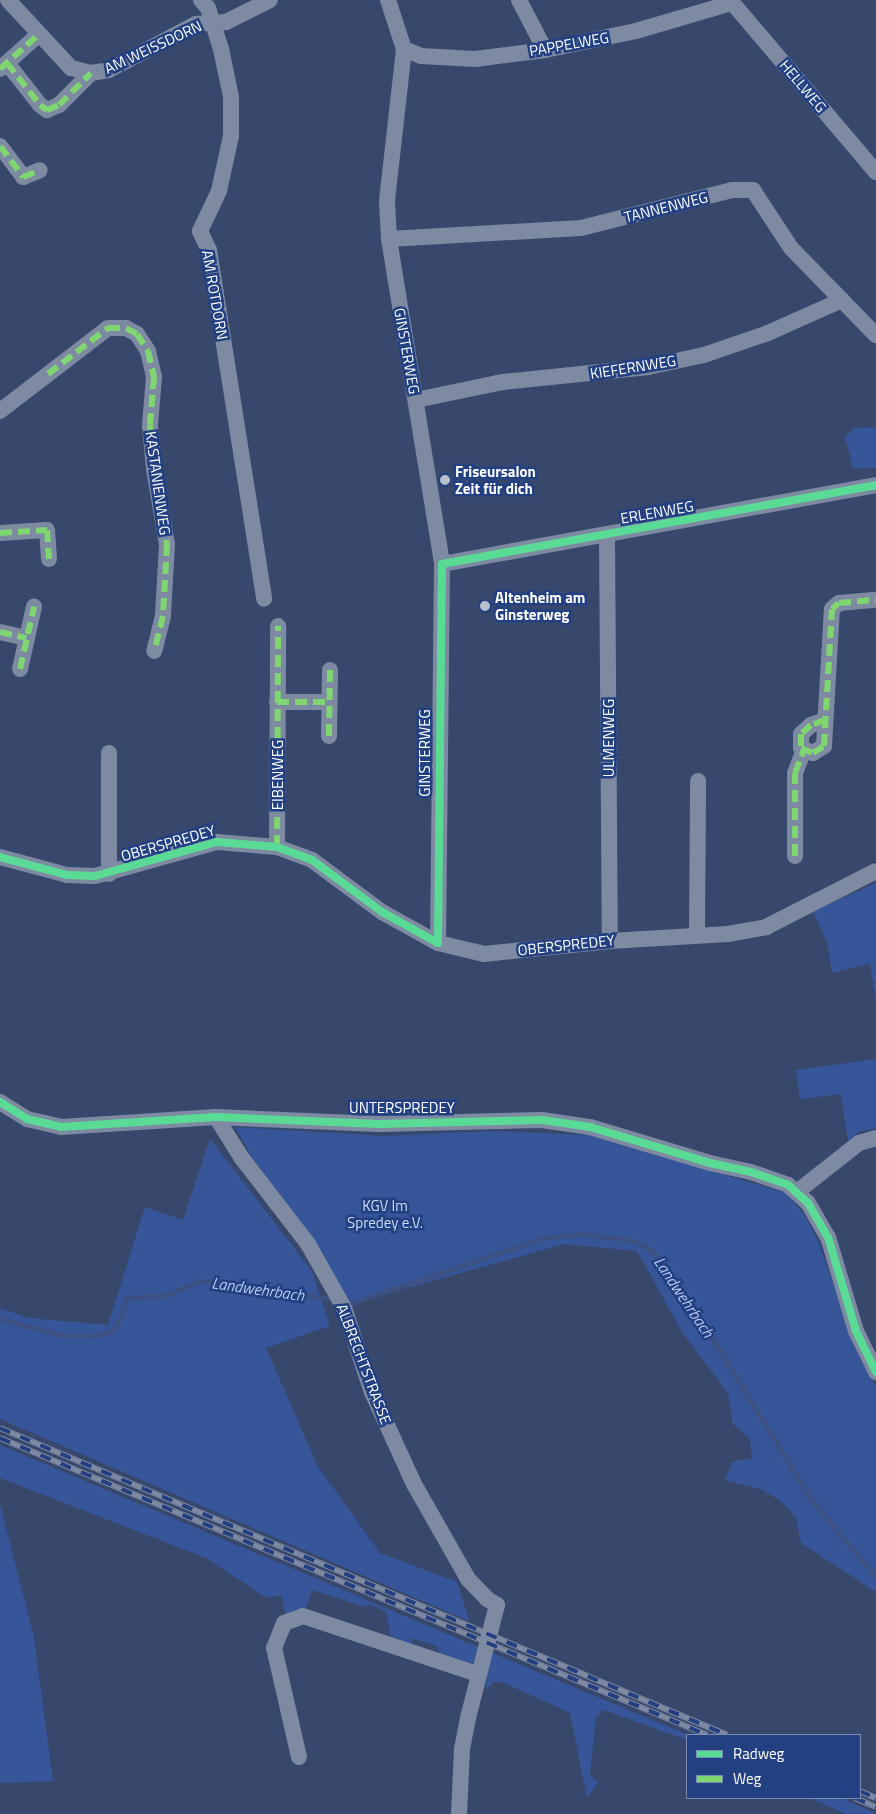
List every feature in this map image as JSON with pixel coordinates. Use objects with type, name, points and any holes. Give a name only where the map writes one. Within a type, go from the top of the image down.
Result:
[{"type":"street","name":"AM WEISSDORN","points":[[8,0],[38,35],[72,68],[91,73],[109,70],[196,24],[211,21],[226,22],[270,0]]},
{"type":"street","name":"AM ROTDORN","points":[[202,0],[221,50],[231,97],[231,136],[219,190],[200,231],[209,250],[264,599]]},
{"type":"street","name":"GINSTERWEG","points":[[388,0],[404,49],[388,193],[389,239],[442,564],[438,943]]},
{"type":"street","points":[[519,0],[545,50]]},
{"type":"street","name":"PAPPELWEG","points":[[404,49],[421,56],[475,59],[545,50],[636,32],[731,2]]},
{"type":"street","name":"HELLWEG","points":[[731,2],[876,172]]},
{"type":"street","name":"AM WEISSDORN","points":[[38,35],[3,66],[40,105],[47,110],[59,105],[91,73]]},
{"type":"street","points":[[0,146],[24,177],[40,170]]},
{"type":"street","name":"TANNENWEG","points":[[389,239],[581,228],[732,190],[753,190],[791,248],[876,335]]},
{"type":"street","name":"KIEFERNWEG","points":[[416,400],[503,382],[648,366],[704,355],[768,333],[842,300]]},
{"type":"street","name":"KASTANIENWEG","points":[[0,411],[108,328],[126,328],[141,340],[148,351],[154,377],[150,425],[167,544],[165,598],[154,651]]},
{"type":"street","name":"ERLENWEG","points":[[442,564],[876,485]]},
{"type":"street","points":[[0,533],[47,530],[49,558]]},
{"type":"street","name":"ULMENWEG","points":[[607,534],[610,941]]},
{"type":"street","points":[[795,856],[795,773],[804,749],[813,753],[824,746],[832,609],[839,603],[876,600]]},
{"type":"street","points":[[20,669],[34,607]]},
{"type":"street","name":"EIBENWEG","points":[[277,847],[278,626]]},
{"type":"street","points":[[0,632],[26,638]]},
{"type":"street","points":[[329,736],[330,670]]},
{"type":"street","points":[[277,702],[329,702]]},
{"type":"street","name":"OBERSPREDEY","points":[[109,753],[109,874]]},
{"type":"street","points":[[697,935],[698,782]]},
{"type":"street","name":"OBERSPREDEY","points":[[0,856],[67,875],[109,874],[217,842],[277,847],[312,860],[382,912],[438,943],[484,954],[766,927],[876,871]]},
{"type":"street","name":"UNTERSPREDEY","points":[[0,1102],[27,1119],[61,1127],[216,1117],[387,1124],[526,1119],[564,1122],[590,1126],[710,1163],[751,1172],[798,1191]]},
{"type":"street","name":"ALBRECHTSTRASSE","points":[[216,1117],[241,1156],[308,1244],[344,1308],[372,1392],[414,1484],[468,1579],[487,1599],[497,1605],[477,1674],[462,1750],[459,1814]]},
{"type":"street","points":[[876,1138],[859,1143],[798,1191],[828,1237],[856,1331],[876,1372]]},
{"type":"street","points":[[299,1756],[274,1648],[284,1623],[303,1616],[477,1674]]},
{"type":"green space","points":[[876,427],[876,468],[853,468],[845,437],[855,428]]},
{"type":"green space","points":[[876,883],[876,1001],[870,963],[832,973],[828,945],[813,911]]},
{"type":"green space","points":[[876,1059],[876,1128],[858,1132],[848,1141],[841,1094],[800,1099],[796,1070]]},
{"type":"green space","name":"KGV Im Spredey e.V.","points":[[235,1127],[385,1136],[492,1131],[588,1135],[786,1193],[805,1216],[818,1241],[861,1361],[876,1386],[876,1592],[801,1543],[796,1518],[782,1502],[763,1490],[725,1480],[732,1462],[752,1458],[750,1439],[733,1424],[728,1393],[682,1332],[637,1251],[564,1244],[350,1304],[261,1173]]},
{"type":"green space","points":[[210,1139],[312,1271],[330,1326],[266,1348],[317,1465],[380,1553],[457,1582],[469,1621],[0,1419],[0,1308],[28,1318],[108,1325],[145,1207],[183,1220]]},
{"type":"green space","points":[[0,1445],[478,1647],[474,1662],[469,1666],[442,1657],[437,1646],[411,1638],[413,1645],[391,1637],[386,1612],[370,1604],[366,1607],[312,1590],[305,1611],[286,1616],[281,1595],[269,1598],[262,1595],[206,1558],[0,1478]]},
{"type":"green space","points":[[0,1504],[34,1638],[53,1781],[0,1783]]},
{"type":"green space","points":[[488,1651],[686,1734],[686,1740],[604,1710],[596,1717],[590,1775],[598,1782],[587,1798],[570,1713],[502,1682],[493,1682],[486,1690]]},
{"type":"green space","points":[[811,1799],[844,1799],[876,1814],[846,1814]]},
{"type":"waterway","name":"Landwehrbach","points":[[352,1303],[543,1238],[580,1234],[634,1241],[652,1250],[713,1339],[811,1499],[876,1577]]},
{"type":"waterway","name":"Landwehrbach","points":[[0,1319],[65,1336],[93,1336],[110,1332],[116,1327],[127,1298],[167,1295],[196,1282],[208,1281],[332,1299]]},
{"type":"railway","points":[[0,1428],[725,1734]]},
{"type":"railway","points":[[0,1438],[705,1734]]},
{"type":"railway","points":[[861,1791],[876,1798]]},
{"type":"railway","points":[[857,1799],[876,1807]]},
{"type":"marked path","points":[[0,69],[38,35]]},
{"type":"marked path","points":[[7,63],[40,105],[47,110],[59,105],[91,73]]},
{"type":"marked path","points":[[0,146],[23,177],[40,170]]},
{"type":"marked path","points":[[48,374],[108,328],[126,328],[137,334],[148,351],[154,377],[150,425],[154,469],[167,544],[163,616],[154,651]]},
{"type":"marked path","points":[[0,533],[47,530],[49,559]]},
{"type":"marked path","points":[[825,720],[811,725],[801,734],[801,748],[813,753],[824,746],[832,609],[839,603],[876,600]]},
{"type":"marked path","points":[[20,669],[34,607]]},
{"type":"marked path","points":[[277,847],[278,626]]},
{"type":"marked path","points":[[0,632],[26,638]]},
{"type":"marked path","points":[[329,736],[330,670]]},
{"type":"marked path","points":[[277,702],[329,702]]},
{"type":"marked path","points":[[795,856],[795,773],[804,749]]},
{"type":"cycle path","points":[[0,857],[67,875],[95,876],[217,842],[277,847],[312,860],[382,912],[438,943],[442,564],[876,485]]},
{"type":"cycle path","points":[[0,1102],[27,1119],[61,1127],[216,1117],[379,1124],[542,1120],[590,1127],[710,1163],[751,1172],[788,1185],[808,1203],[828,1237],[856,1331],[876,1372]]},
{"type":"place","name":"Friseursalon Zeit für dich","points":[[445,480]]},
{"type":"place","name":"Altenheim am Ginsterweg","points":[[485,606]]}]
